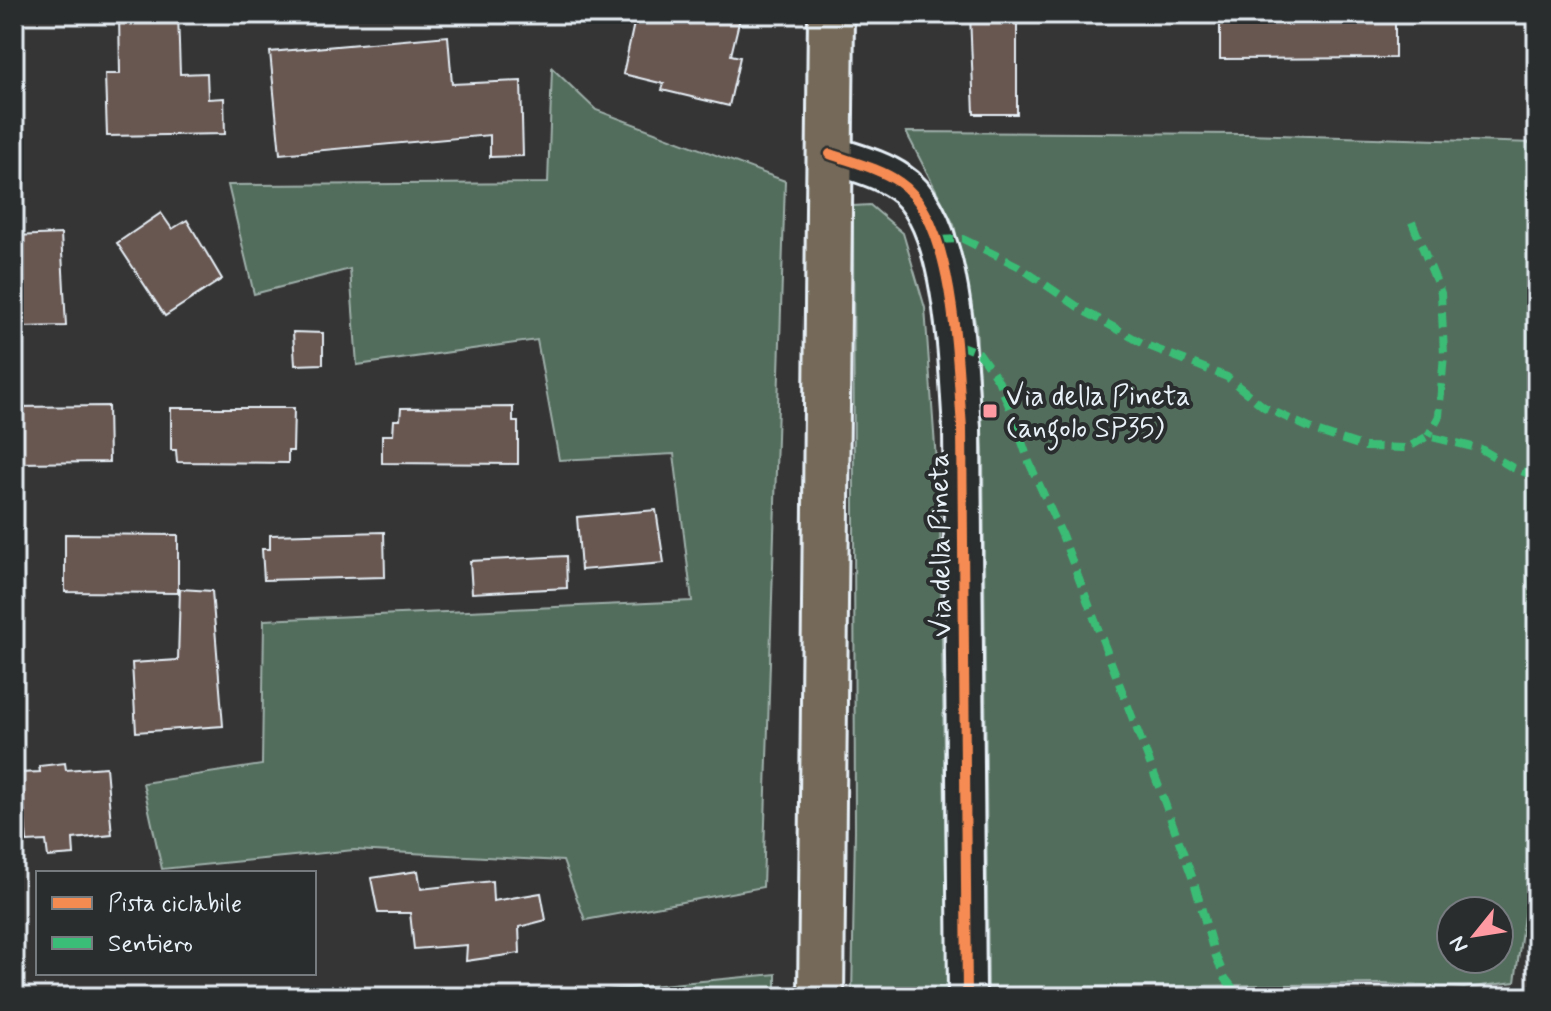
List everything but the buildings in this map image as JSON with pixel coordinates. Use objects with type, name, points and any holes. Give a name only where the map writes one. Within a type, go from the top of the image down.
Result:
[{"type":"main road","points":[[821,997],[831,14]]},
{"type":"street","name":"Via della Pineta","points":[[830,154],[900,182],[922,207],[938,240],[947,279],[956,344],[962,428],[967,997]]},
{"type":"green space","points":[[552,68],[596,110],[785,181],[763,887],[585,920],[563,861],[354,850],[162,869],[143,783],[262,765],[264,620],[692,601],[674,454],[559,460],[537,340],[357,365],[350,269],[254,294],[228,185],[548,183]]},
{"type":"green space","points":[[906,132],[1245,134],[1537,143],[1537,881],[1526,901],[1515,982],[1464,988],[1380,984],[988,988],[983,449],[976,327],[954,225]]},
{"type":"green space","points":[[870,205],[903,233],[925,308],[940,516],[948,997],[852,997],[855,830],[853,206]]},
{"type":"green space","points":[[776,974],[776,997],[545,996]]},
{"type":"marked path","points":[[1412,222],[1441,293],[1444,354],[1439,416],[1428,436]]},
{"type":"marked path","points":[[938,240],[963,239],[1018,266],[1084,311],[1146,345],[1227,377],[1264,407],[1316,431],[1365,447],[1407,448],[1428,436],[1481,449],[1513,468],[1537,477]]},
{"type":"marked path","points":[[956,344],[979,353],[998,380],[1029,462],[1062,535],[1156,779],[1194,882],[1213,949],[1225,978],[1240,997]]},
{"type":"marked path","points":[[1528,997],[1537,995]]},
{"type":"cycle path","points":[[830,154],[891,177],[918,201],[932,227],[943,259],[950,295],[962,428],[967,997]]},
{"type":"place","name":"Via della Pineta (angolo SP35)","points":[[990,411]]}]
